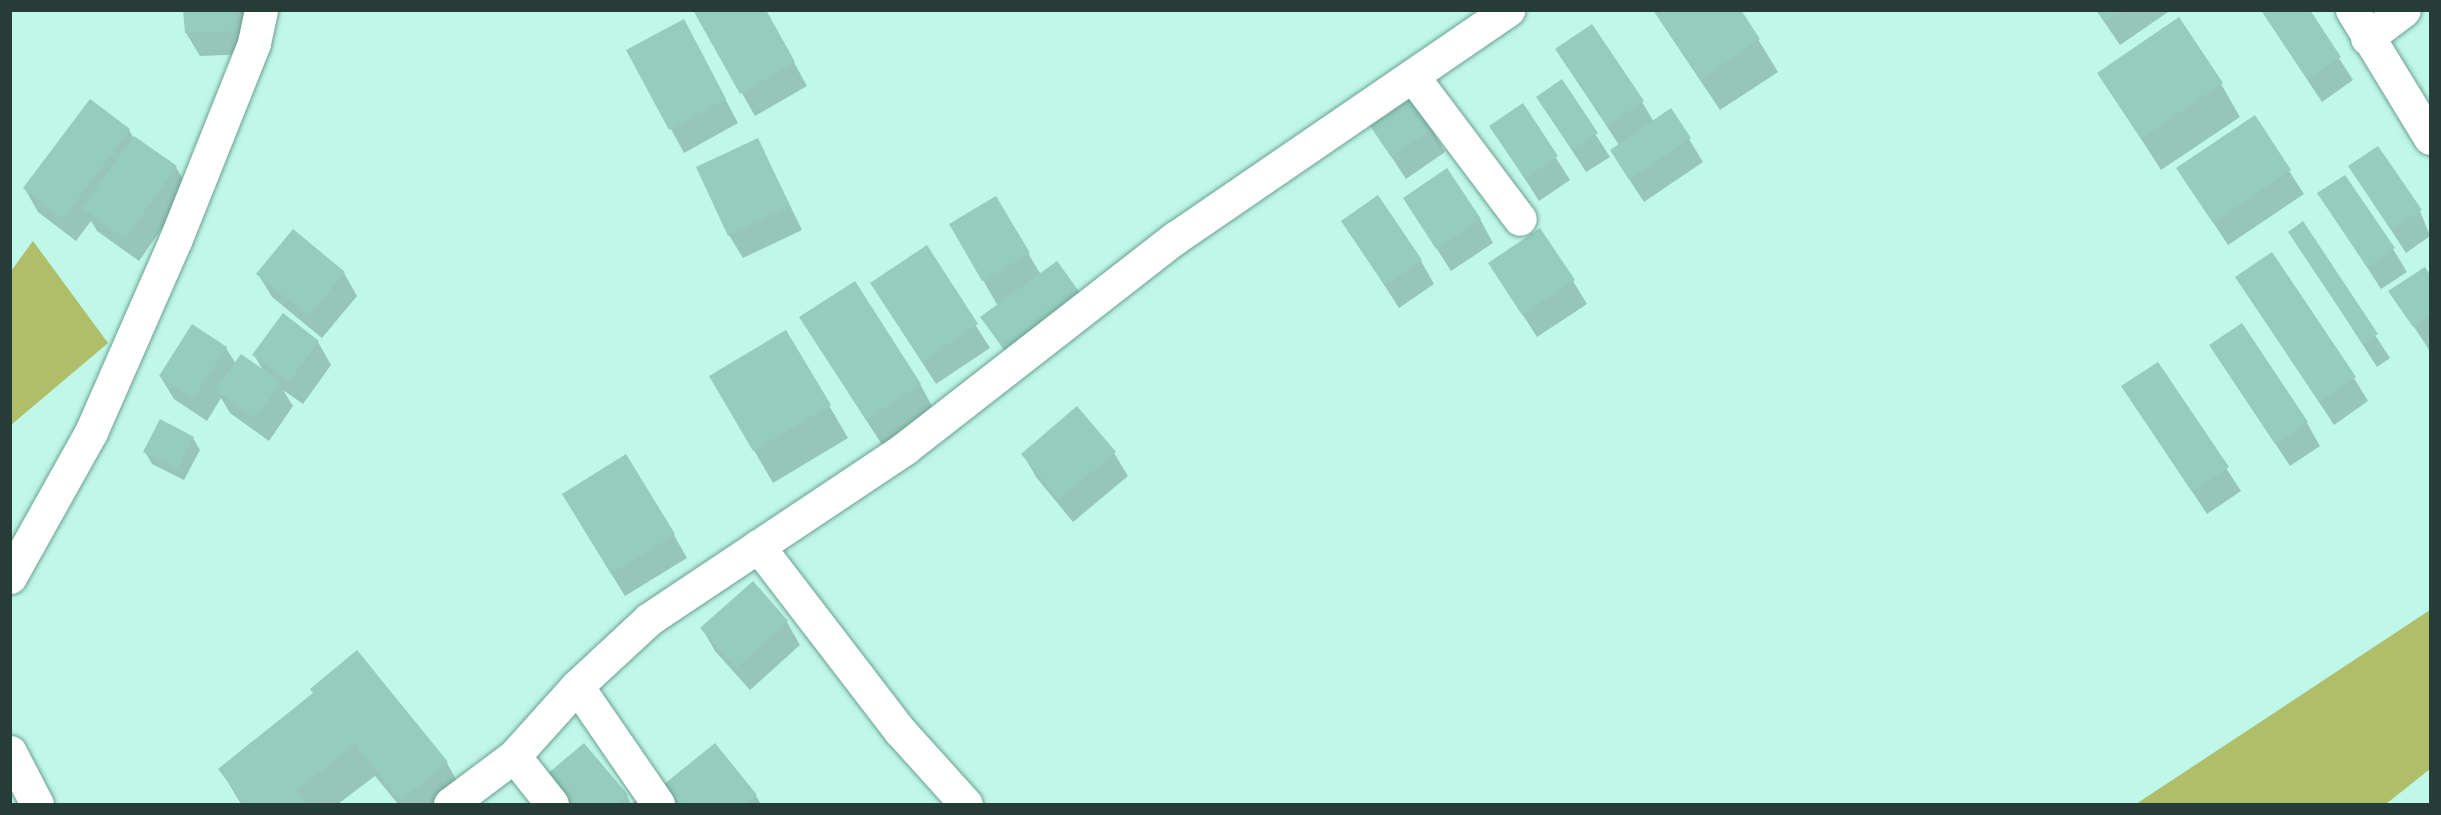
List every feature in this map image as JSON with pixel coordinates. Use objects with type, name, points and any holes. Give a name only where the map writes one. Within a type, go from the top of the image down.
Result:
[{"type":"street","points":[[10,577],[91,432],[175,241],[254,43],[261,10]]},
{"type":"street","points":[[450,804],[514,756],[577,686],[650,619],[905,448],[1175,238],[1414,78],[1508,10]]},
{"type":"street","points":[[2404,10],[2359,24],[2430,138]]},
{"type":"street","points":[[1414,78],[1520,219]]},
{"type":"street","points":[[758,546],[900,731],[966,804]]},
{"type":"street","points":[[577,686],[658,804]]},
{"type":"street","points":[[10,752],[37,804]]},
{"type":"street","points":[[514,756],[552,804]]},
{"type":"green space","points":[[33,241],[108,343],[11,425],[11,271]]},
{"type":"green space","points":[[2430,610],[2430,769],[2386,804],[2136,804]]},
{"type":"building","points":[[183,10],[236,10],[237,31],[185,33]]},
{"type":"building","points":[[693,10],[766,10],[795,62],[740,94]]},
{"type":"building","points":[[1654,10],[1741,10],[1760,39],[1701,79]]},
{"type":"building","points":[[2097,10],[2124,10],[2105,23]]},
{"type":"building","points":[[2261,10],[2310,10],[2341,57],[2307,79]]},
{"type":"building","points":[[2179,17],[2223,83],[2141,139],[2097,73]]},
{"type":"building","points":[[684,19],[726,99],[669,130],[626,50]]},
{"type":"building","points":[[1592,24],[1644,101],[1607,126],[1555,49]]},
{"type":"building","points":[[1562,79],[1598,133],[1572,150],[1536,97]]},
{"type":"building","points":[[1413,97],[1433,128],[1391,157],[1370,126]]},
{"type":"building","points":[[90,99],[130,129],[63,219],[23,188]]},
{"type":"building","points":[[1523,103],[1558,156],[1525,179],[1489,126]]},
{"type":"building","points":[[1671,108],[1691,138],[1629,180],[1610,150]]},
{"type":"building","points":[[2255,115],[2291,170],[2213,223],[2176,168]]},
{"type":"building","points":[[134,136],[177,166],[125,239],[82,208]]},
{"type":"building","points":[[758,138],[790,206],[728,236],[696,167]]},
{"type":"building","points":[[2378,146],[2422,210],[2391,230],[2348,166]]},
{"type":"building","points":[[1447,168],[1481,219],[1436,249],[1403,198]]},
{"type":"building","points":[[2345,175],[2395,248],[2367,267],[2317,193]]},
{"type":"building","points":[[1378,195],[1422,260],[1385,286],[1341,221]]},
{"type":"building","points":[[996,196],[1030,253],[982,281],[949,224]]},
{"type":"building","points":[[2303,221],[2378,334],[2363,344],[2288,232]]},
{"type":"building","points":[[1540,228],[1575,280],[1522,315],[1488,263]]},
{"type":"building","points":[[293,229],[345,272],[309,316],[256,274]]},
{"type":"building","points":[[927,245],[978,324],[922,362],[870,283]]},
{"type":"building","points":[[2272,252],[2356,377],[2319,402],[2235,277]]},
{"type":"building","points":[[1057,261],[1083,297],[1007,353],[980,317]]},
{"type":"building","points":[[2425,267],[2430,275],[2430,315],[2413,327],[2388,291]]},
{"type":"building","points":[[855,281],[921,384],[866,420],[799,317]]},
{"type":"building","points":[[283,313],[319,341],[289,382],[252,355]]},
{"type":"building","points":[[2242,323],[2308,422],[2275,444],[2209,345]]},
{"type":"building","points":[[192,324],[227,347],[193,399],[159,376]]},
{"type":"building","points":[[786,330],[831,405],[753,451],[709,376]]},
{"type":"building","points":[[2430,337],[2430,352],[2424,341]]},
{"type":"building","points":[[241,354],[281,382],[255,418],[215,390]]},
{"type":"building","points":[[2158,362],[2229,467],[2192,492],[2121,386]]},
{"type":"building","points":[[1077,406],[1116,452],[1059,499],[1021,454]]},
{"type":"building","points":[[160,419],[194,437],[177,469],[143,452]]},
{"type":"building","points":[[626,454],[675,534],[611,574],[562,494]]},
{"type":"building","points":[[753,581],[788,621],[736,668],[700,628]]},
{"type":"building","points":[[357,650],[448,762],[400,801],[355,744],[296,791],[307,804],[245,804],[218,769],[313,693],[310,689]]},
{"type":"building","points":[[584,743],[628,795],[617,804],[571,804],[546,775]]},
{"type":"building","points":[[715,743],[757,795],[745,804],[679,804],[663,785]]}]
